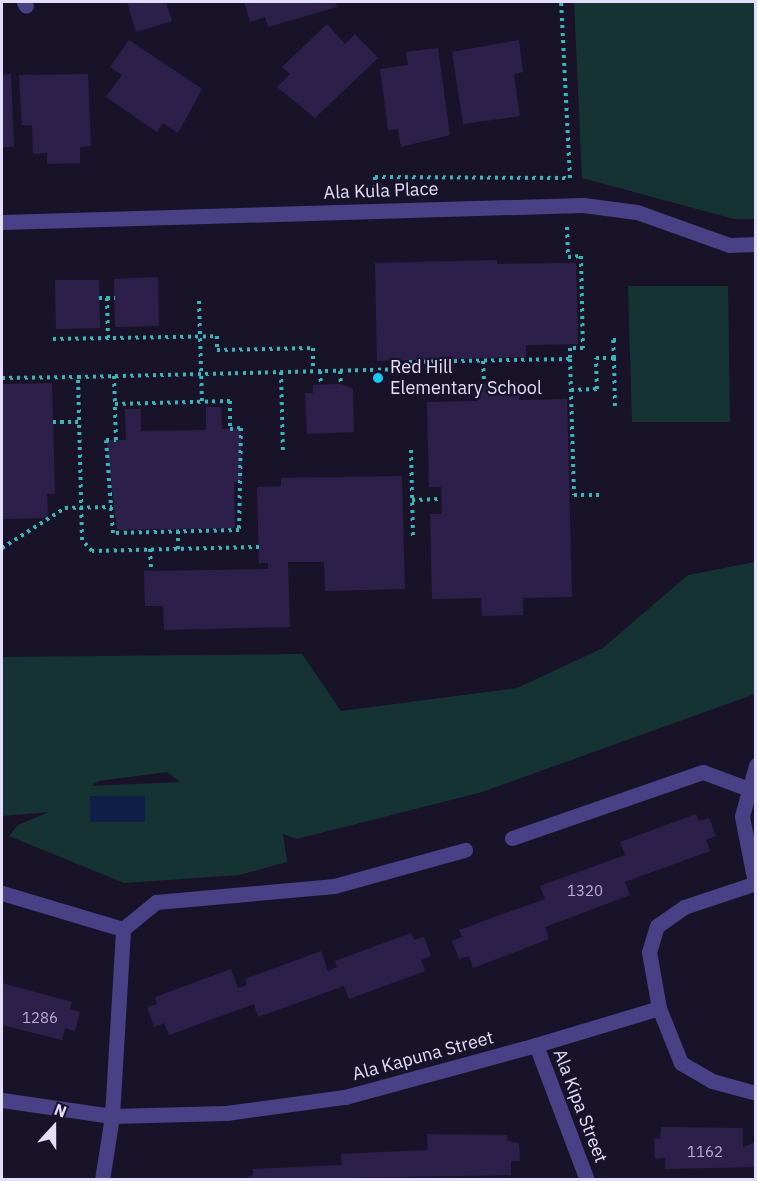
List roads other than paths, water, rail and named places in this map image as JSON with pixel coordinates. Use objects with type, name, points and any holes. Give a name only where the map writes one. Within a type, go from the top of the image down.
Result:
[{"type":"street","name":"Ala Kula Place","points":[[2,222],[566,206],[637,212],[729,245],[756,244]]},
{"type":"street","points":[[756,765],[746,788],[742,816],[755,883],[684,907],[657,926],[649,952],[659,1008],[681,1063],[712,1081],[756,1093]]},
{"type":"street","points":[[512,838],[703,772],[746,788]]},
{"type":"street","points":[[102,1179],[112,1116],[123,929],[156,902],[334,886],[465,850]]},
{"type":"street","points":[[2,893],[123,929]]},
{"type":"street","name":"Ala Kapuna Street","points":[[2,1100],[112,1116],[226,1113],[345,1097],[536,1045],[659,1008]]},
{"type":"street","name":"Ala Kipa Street","points":[[536,1045],[587,1179]]},
{"type":"water","points":[[90,796],[145,796],[145,822],[90,822]]},
{"type":"place","name":"Red Hill Elementary School","points":[[378,378]]}]
